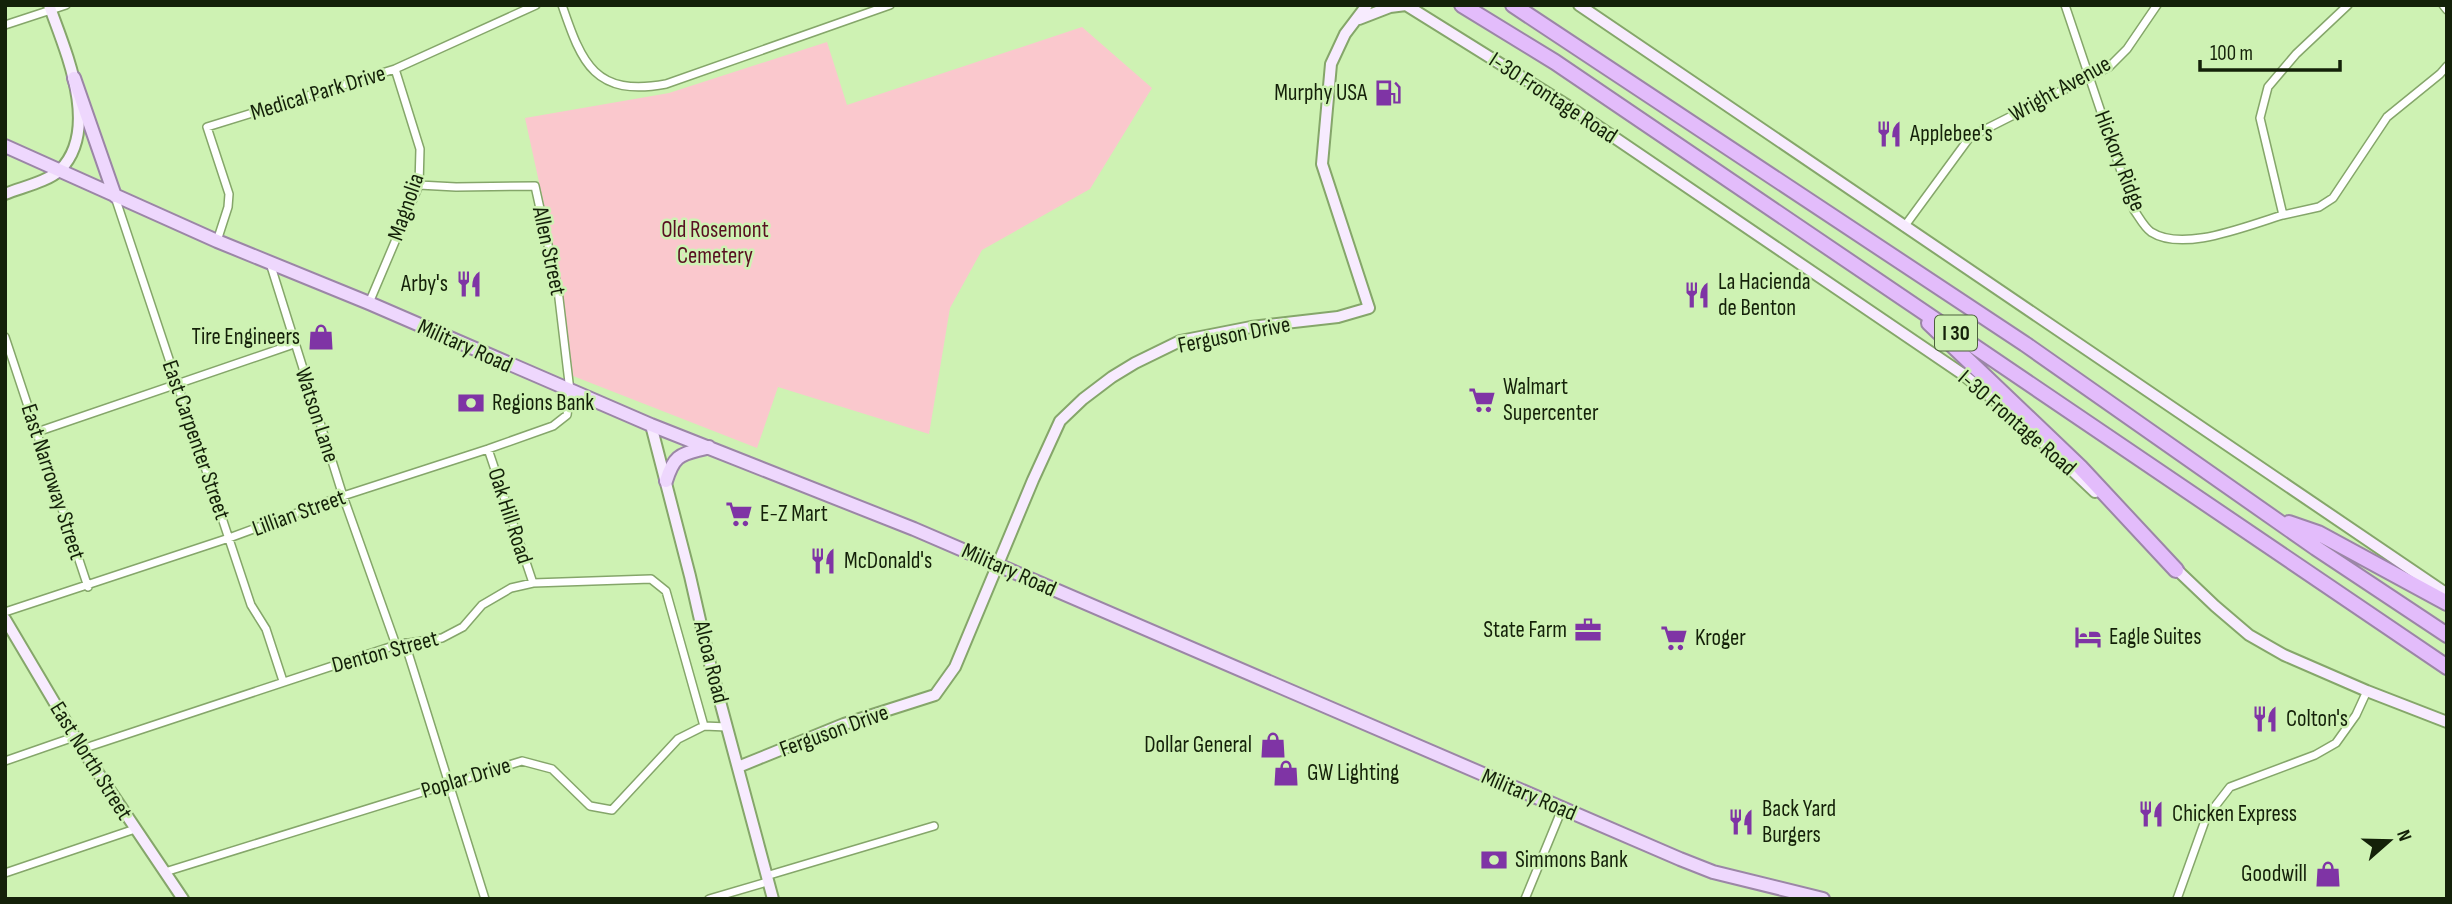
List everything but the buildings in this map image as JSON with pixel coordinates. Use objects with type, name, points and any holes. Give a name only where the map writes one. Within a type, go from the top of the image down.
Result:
[{"type":"highway","name":"I 30","points":[[1462,5],[1555,62],[2447,667]]},
{"type":"highway","name":"I 30","points":[[1513,5],[2025,344],[2316,548],[2447,635]]},
{"type":"highway","points":[[1898,293],[2080,467],[2176,570]]},
{"type":"highway","points":[[2273,516],[2318,533],[2447,603]]},
{"type":"main road","name":"Ferguson Drive","points":[[738,767],[844,724],[935,695],[955,667],[1060,421],[1083,398],[1135,363],[1180,341],[1240,329],[1339,317],[1369,308],[1322,164],[1331,64],[1345,34],[1367,5]]},
{"type":"main road","points":[[1354,22],[1376,11],[1406,5]]},
{"type":"main road","name":"I-30 Frontage Road","points":[[1406,5],[1568,106],[1964,375],[2020,421],[2176,570],[2249,635],[2284,655],[2447,722]]},
{"type":"main road","points":[[1579,5],[2447,594]]},
{"type":"main road","points":[[50,8],[115,196]]},
{"type":"main road","points":[[5,194],[59,170],[72,150],[79,114],[74,78]]},
{"type":"main road","name":"Military Road","points":[[5,146],[218,241],[369,303],[570,391],[997,565],[1713,872],[1823,899]]},
{"type":"main road","name":"Alcoa Road","points":[[651,425],[710,664],[773,899]]},
{"type":"main road","points":[[666,481],[671,464],[679,456],[709,447]]},
{"type":"main road","name":"East North Street","points":[[5,620],[74,737],[183,899]]},
{"type":"street","points":[[5,25],[50,8],[66,5]]},
{"type":"street","name":"Medical Park Drive","points":[[218,241],[229,194],[207,127],[395,69],[536,5]]},
{"type":"street","points":[[562,5],[576,45],[586,63],[607,80],[623,86],[645,88],[666,84],[890,5]]},
{"type":"street","name":"Hickory Ridge","points":[[2065,5],[2134,210],[2149,231],[2171,240],[2200,238],[2319,206],[2333,198],[2387,117],[2440,74],[2447,65]]},
{"type":"street","name":"Wright Avenue","points":[[1903,227],[1970,136],[2109,67],[2127,49],[2157,5]]},
{"type":"street","points":[[2283,215],[2260,118],[2268,87],[2296,54],[2348,5]]},
{"type":"street","points":[[2443,5],[2447,10]]},
{"type":"street","name":"Magnolia","points":[[369,303],[419,184],[420,149],[395,69]]},
{"type":"street","name":"Allen Street","points":[[419,184],[456,187],[535,186],[558,290],[570,391]]},
{"type":"street","name":"East Carpenter Street","points":[[115,196],[251,606],[266,629],[284,681]]},
{"type":"street","name":"Watson Lane","points":[[270,262],[343,496],[396,645]]},
{"type":"street","name":"East Narroway Street","points":[[5,337],[88,587]]},
{"type":"street","points":[[37,432],[295,344]]},
{"type":"street","name":"Lillian Street","points":[[5,612],[88,587],[343,496],[552,426],[567,415],[570,391]]},
{"type":"street","name":"Oak Hill Road","points":[[488,449],[533,583]]},
{"type":"street","name":"Denton Street","points":[[82,749],[396,645],[442,638],[463,627],[482,605],[511,588],[533,583],[651,579],[666,591],[704,726]]},
{"type":"street","points":[[405,643],[485,899]]},
{"type":"street","points":[[2177,899],[2206,818],[2230,787],[2315,755],[2336,743],[2356,715],[2367,691]]},
{"type":"street","points":[[704,726],[727,727]]},
{"type":"street","name":"Poplar Drive","points":[[165,872],[522,761],[552,769],[590,806],[612,810],[678,739],[704,726]]},
{"type":"street","points":[[5,761],[74,737]]},
{"type":"street","points":[[1525,899],[1562,809]]},
{"type":"street","points":[[709,899],[934,826]]},
{"type":"street","points":[[5,873],[135,829]]},
{"type":"green space","name":"Old Rosemont Cemetery","points":[[1082,27],[1152,88],[1090,189],[982,250],[950,308],[929,434],[778,387],[757,448],[573,376],[560,278],[525,118],[669,93],[827,42],[847,105]]},
{"type":"place","name":"Murphy USA","points":[[1388,93]]},
{"type":"place","name":"Applebee's","points":[[1889,134]]},
{"type":"place","name":"Arby's","points":[[469,284]]},
{"type":"place","name":"La Hacienda de Benton","points":[[1697,295]]},
{"type":"place","name":"Tire Engineers","points":[[321,337]]},
{"type":"place","name":"Walmart Supercenter","points":[[1482,400]]},
{"type":"place","name":"Regions Bank","points":[[471,403]]},
{"type":"place","name":"E-Z Mart","points":[[739,514]]},
{"type":"place","name":"McDonald's","points":[[823,561]]},
{"type":"place","name":"State Farm","points":[[1588,630]]},
{"type":"place","name":"Eagle Suites","points":[[2088,637]]},
{"type":"place","name":"Kroger","points":[[1674,638]]},
{"type":"place","name":"Colton's","points":[[2265,719]]},
{"type":"place","name":"Dollar General","points":[[1273,745]]},
{"type":"place","name":"GW Lighting","points":[[1286,773]]},
{"type":"place","name":"Chicken Express","points":[[2151,814]]},
{"type":"place","name":"Back Yard Burgers","points":[[1741,822]]},
{"type":"place","name":"Simmons Bank","points":[[1494,860]]},
{"type":"place","name":"Goodwill","points":[[2328,874]]}]
